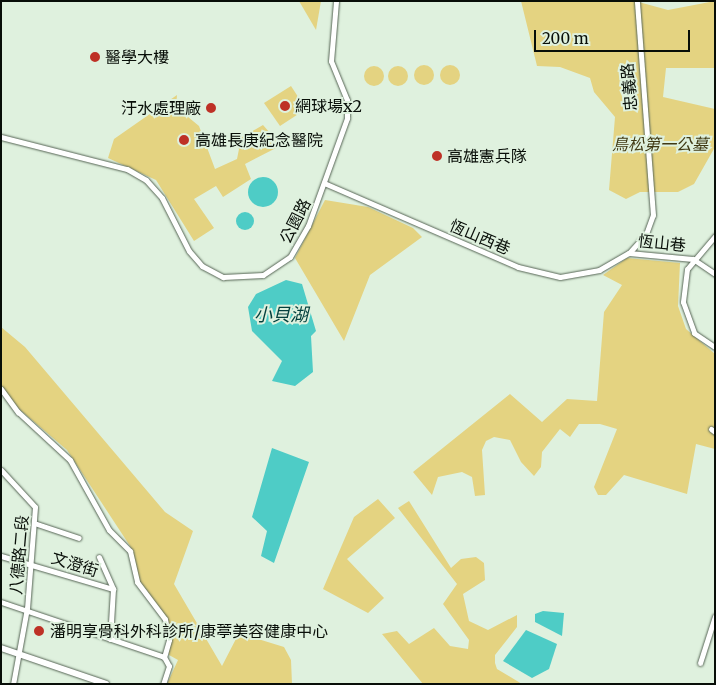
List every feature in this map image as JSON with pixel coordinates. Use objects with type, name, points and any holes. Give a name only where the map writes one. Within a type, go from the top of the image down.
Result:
[{"type":"street","name":"公園路","points":[[1,137],[127,169],[146,180],[162,198],[189,251],[202,266],[223,277],[263,275],[290,257],[324,184],[347,118],[347,100],[331,61],[336,1]]},
{"type":"street","name":"忠義路","points":[[628,252],[646,234],[653,215],[637,1]]},
{"type":"street","name":"恆山西巷","points":[[324,184],[541,273],[583,274],[628,252]]},
{"type":"street","points":[[715,236],[693,259],[683,302],[694,333],[715,348]]},
{"type":"street","name":"恆山巷","points":[[628,252],[693,259]]},
{"type":"street","points":[[693,259],[715,274]]},
{"type":"street","points":[[1,389],[3,396],[70,460],[109,530],[130,551],[137,582],[165,619],[169,640],[164,657]]},
{"type":"street","name":"八德路二段","points":[[1,470],[35,506],[27,608],[21,653],[13,684]]},
{"type":"street","points":[[34,523],[79,538]]},
{"type":"street","name":"文澄街","points":[[1,556],[113,589]]},
{"type":"street","points":[[99,557],[113,589],[110,640]]},
{"type":"street","points":[[1,602],[27,608],[110,640],[164,657],[169,666],[163,684]]},
{"type":"street","points":[[700,664],[715,616]]},
{"type":"street","points":[[1,648],[21,653],[106,684]]},
{"type":"green space","points":[[299,1],[321,1],[316,30]]},
{"type":"green space","name":"鳥松第一公墓","points":[[521,1],[635,1],[668,10],[715,1],[715,68],[666,68],[663,97],[715,109],[715,147],[694,184],[678,192],[640,192],[626,199],[609,190],[615,117],[594,92],[590,78],[560,67],[537,66]]},
{"type":"green space","points":[[424,65],[431,68],[434,75],[431,82],[424,85],[417,82],[414,75],[417,68]]},
{"type":"green space","points":[[450,65],[457,68],[460,75],[457,82],[450,85],[443,82],[440,75],[443,68]]},
{"type":"green space","points":[[374,66],[381,69],[384,76],[381,83],[374,86],[367,83],[364,76],[367,69]]},
{"type":"green space","points":[[398,66],[405,69],[408,76],[405,83],[398,86],[391,83],[388,76],[391,69]]},
{"type":"green space","name":"網球場x2","points":[[291,86],[306,109],[280,126],[264,103]]},
{"type":"green space","points":[[177,95],[176,107],[199,126],[215,169],[237,159],[239,149],[235,141],[263,125],[277,141],[276,148],[245,164],[251,179],[223,197],[216,186],[194,199],[214,228],[194,241],[156,180],[108,158],[114,139]]},
{"type":"green space","points":[[325,200],[368,207],[413,228],[422,237],[370,275],[344,341],[295,258]]},
{"type":"green space","points":[[627,258],[680,263],[678,306],[686,329],[715,354],[715,449],[696,444],[687,494],[624,475],[606,495],[598,495],[594,487],[617,429],[600,424],[579,424],[570,437],[560,429],[542,452],[541,467],[534,476],[521,462],[510,440],[494,437],[486,441],[482,450],[485,495],[475,496],[472,477],[462,472],[438,477],[432,495],[413,472],[510,394],[542,422],[567,399],[597,401],[604,312],[622,285],[603,275]]},
{"type":"green space","points":[[1,327],[25,347],[165,512],[193,531],[174,584],[222,666],[239,633],[284,647],[291,660],[292,684],[167,684],[178,660],[169,655],[167,619],[140,582],[130,546],[67,450],[19,409],[1,385]]},
{"type":"green space","points":[[378,499],[395,518],[347,559],[384,598],[368,613],[323,589],[354,517]]},
{"type":"green space","points":[[409,501],[451,568],[461,559],[476,557],[484,563],[485,580],[463,594],[469,621],[488,630],[517,615],[517,627],[495,655],[495,663],[497,669],[522,684],[423,684],[382,634],[397,631],[409,644],[434,628],[450,646],[468,649],[469,640],[443,604],[457,584],[398,508]]},
{"type":"water","points":[[263,177],[269,178],[277,186],[277,198],[269,206],[263,207],[257,206],[249,198],[248,192],[249,186],[257,178]]},
{"type":"water","points":[[245,212],[251,215],[254,221],[251,227],[245,230],[239,227],[236,221],[239,215]]},
{"type":"water","name":"小貝湖","points":[[286,280],[302,284],[316,331],[311,336],[313,372],[295,386],[272,381],[282,361],[252,331],[248,307],[256,294]]},
{"type":"water","points":[[272,448],[309,462],[274,563],[261,556],[267,531],[252,517]]},
{"type":"water","points":[[543,611],[564,613],[562,636],[535,622],[535,614]]},
{"type":"water","points":[[526,630],[557,644],[549,669],[532,678],[503,661]]},
{"type":"place","name":"醫學大樓","points":[[95,57]]},
{"type":"place","name":"網球場x2","points":[[285,106]]},
{"type":"place","name":"汙水處理廠","points":[[211,108]]},
{"type":"place","name":"高雄長庚紀念醫院","points":[[184,140]]},
{"type":"place","name":"高雄憲兵隊","points":[[437,156]]},
{"type":"place","name":"潘明享骨科外科診所/康葶美容健康中心","points":[[39,631]]}]
